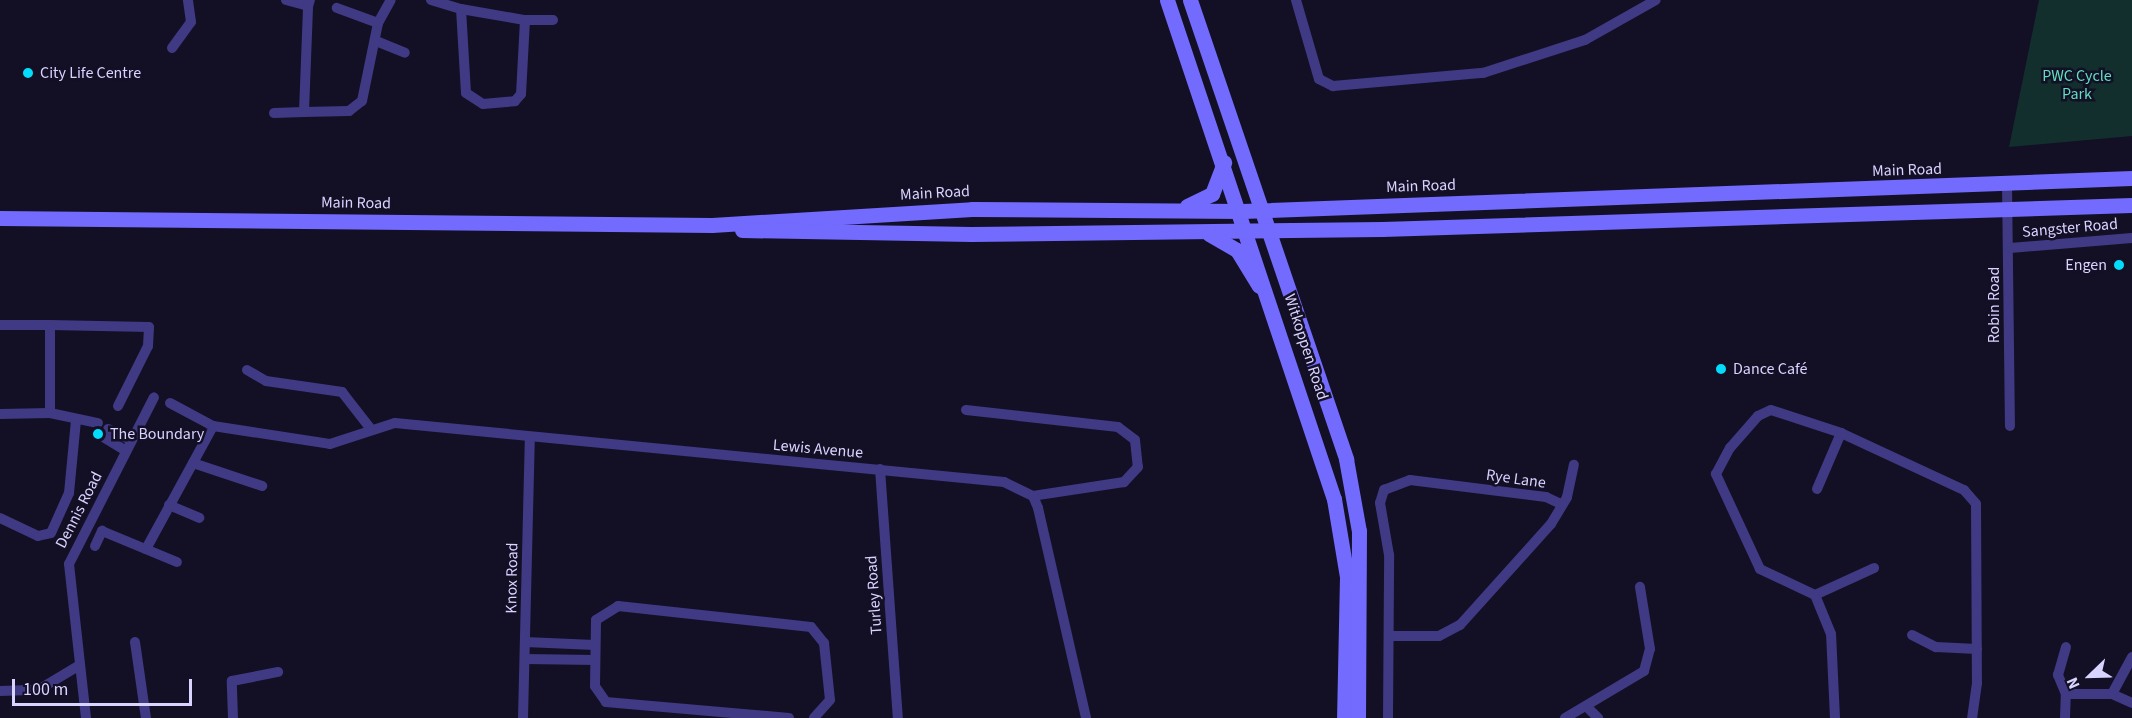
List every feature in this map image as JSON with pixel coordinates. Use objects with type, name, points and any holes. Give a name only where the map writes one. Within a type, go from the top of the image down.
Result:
[{"type":"main road","name":"Witkoppen Road","points":[[1167,0],[1277,317],[1343,540],[1344,718]]},
{"type":"main road","name":"Witkoppen Road","points":[[1190,0],[1265,209],[1334,418],[1355,504],[1361,616],[1358,718]]},
{"type":"main road","points":[[1175,209],[1212,194],[1224,160]]},
{"type":"main road","name":"Main Road","points":[[0,218],[712,225],[972,209],[1242,211],[2132,178]]},
{"type":"main road","name":"Main Road","points":[[712,225],[750,231],[1203,232],[2132,205]]},
{"type":"main road","points":[[1203,232],[1237,250],[1277,317]]},
{"type":"street","points":[[172,48],[190,22],[188,0]]},
{"type":"street","points":[[286,0],[309,3],[304,112]]},
{"type":"street","points":[[274,113],[358,107],[376,41],[378,23],[391,0]]},
{"type":"street","points":[[431,0],[461,9],[499,12],[525,20],[554,20]]},
{"type":"street","points":[[497,0],[499,12]]},
{"type":"street","points":[[1296,0],[1314,45],[1319,79],[1333,86],[1483,73],[1585,40],[1656,0]]},
{"type":"street","points":[[337,8],[378,23]]},
{"type":"street","points":[[461,9],[466,93],[483,104],[504,105],[521,94],[525,20]]},
{"type":"street","points":[[376,41],[405,53]]},
{"type":"street","name":"Robin Road","points":[[2007,184],[2010,248],[2010,426]]},
{"type":"street","name":"Sangster Road","points":[[2010,248],[2132,238]]},
{"type":"street","points":[[0,325],[149,327],[148,346],[118,406]]},
{"type":"street","points":[[50,325],[50,413]]},
{"type":"street","points":[[247,370],[266,381],[342,392],[370,428]]},
{"type":"street","name":"Dennis Road","points":[[86,718],[69,564],[154,397]]},
{"type":"street","name":"Lewis Avenue","points":[[170,403],[213,426],[317,444],[346,440],[370,428],[395,423],[530,439],[1004,482],[1033,496]]},
{"type":"street","points":[[966,410],[1118,427],[1135,440],[1138,467],[1124,482],[1033,496],[1086,718]]},
{"type":"street","points":[[1835,718],[1831,634],[1815,595],[1760,569],[1728,507],[1717,468],[1764,411],[1781,410],[1841,433],[1964,490],[1976,504],[1977,649],[1972,718]]},
{"type":"street","points":[[0,414],[50,413],[94,427],[128,446]]},
{"type":"street","points":[[146,549],[213,426]]},
{"type":"street","points":[[0,518],[38,536],[51,533],[94,427]]},
{"type":"street","points":[[1817,489],[1841,433]]},
{"type":"street","name":"Knox Road","points":[[523,718],[530,439]]},
{"type":"street","points":[[193,463],[262,486]]},
{"type":"street","points":[[1561,504],[1575,465]]},
{"type":"street","name":"Turley Road","points":[[880,469],[898,718]]},
{"type":"street","name":"Rye Lane","points":[[1388,718],[1389,555],[1380,503],[1388,486],[1410,480],[1546,497],[1561,504],[1551,524],[1455,630],[1439,636],[1389,636]]},
{"type":"street","points":[[169,505],[199,518]]},
{"type":"street","points":[[95,546],[102,531],[177,562]]},
{"type":"street","points":[[1815,595],[1874,568]]},
{"type":"street","points":[[1565,718],[1628,686],[1649,662],[1640,587]]},
{"type":"street","points":[[789,718],[610,703],[596,691],[596,620],[618,606],[804,625],[824,643],[830,700],[814,718]]},
{"type":"street","points":[[1912,635],[1936,647],[1977,649]]},
{"type":"street","points":[[135,642],[146,718]]},
{"type":"street","points":[[525,642],[595,645]]},
{"type":"street","points":[[2065,718],[2066,694],[2058,675],[2066,647]]},
{"type":"street","points":[[2112,694],[2132,657]]},
{"type":"street","points":[[525,659],[595,660]]},
{"type":"street","points":[[0,691],[38,690],[80,665]]},
{"type":"street","points":[[233,718],[232,681],[278,672]]},
{"type":"street","points":[[2066,694],[2112,694],[2132,703]]},
{"type":"street","points":[[1587,707],[1598,718]]},
{"type":"green space","name":"PWC Cycle Park","points":[[2039,0],[2132,0],[2132,136],[2009,147]]},
{"type":"tunnel","points":[[93,432],[103,437]]},
{"type":"place","name":"City Life Centre","points":[[28,73]]},
{"type":"place","name":"Engen","points":[[2119,265]]},
{"type":"place","name":"Dance Café","points":[[1721,369]]},
{"type":"place","name":"The Boundary","points":[[98,434]]}]
